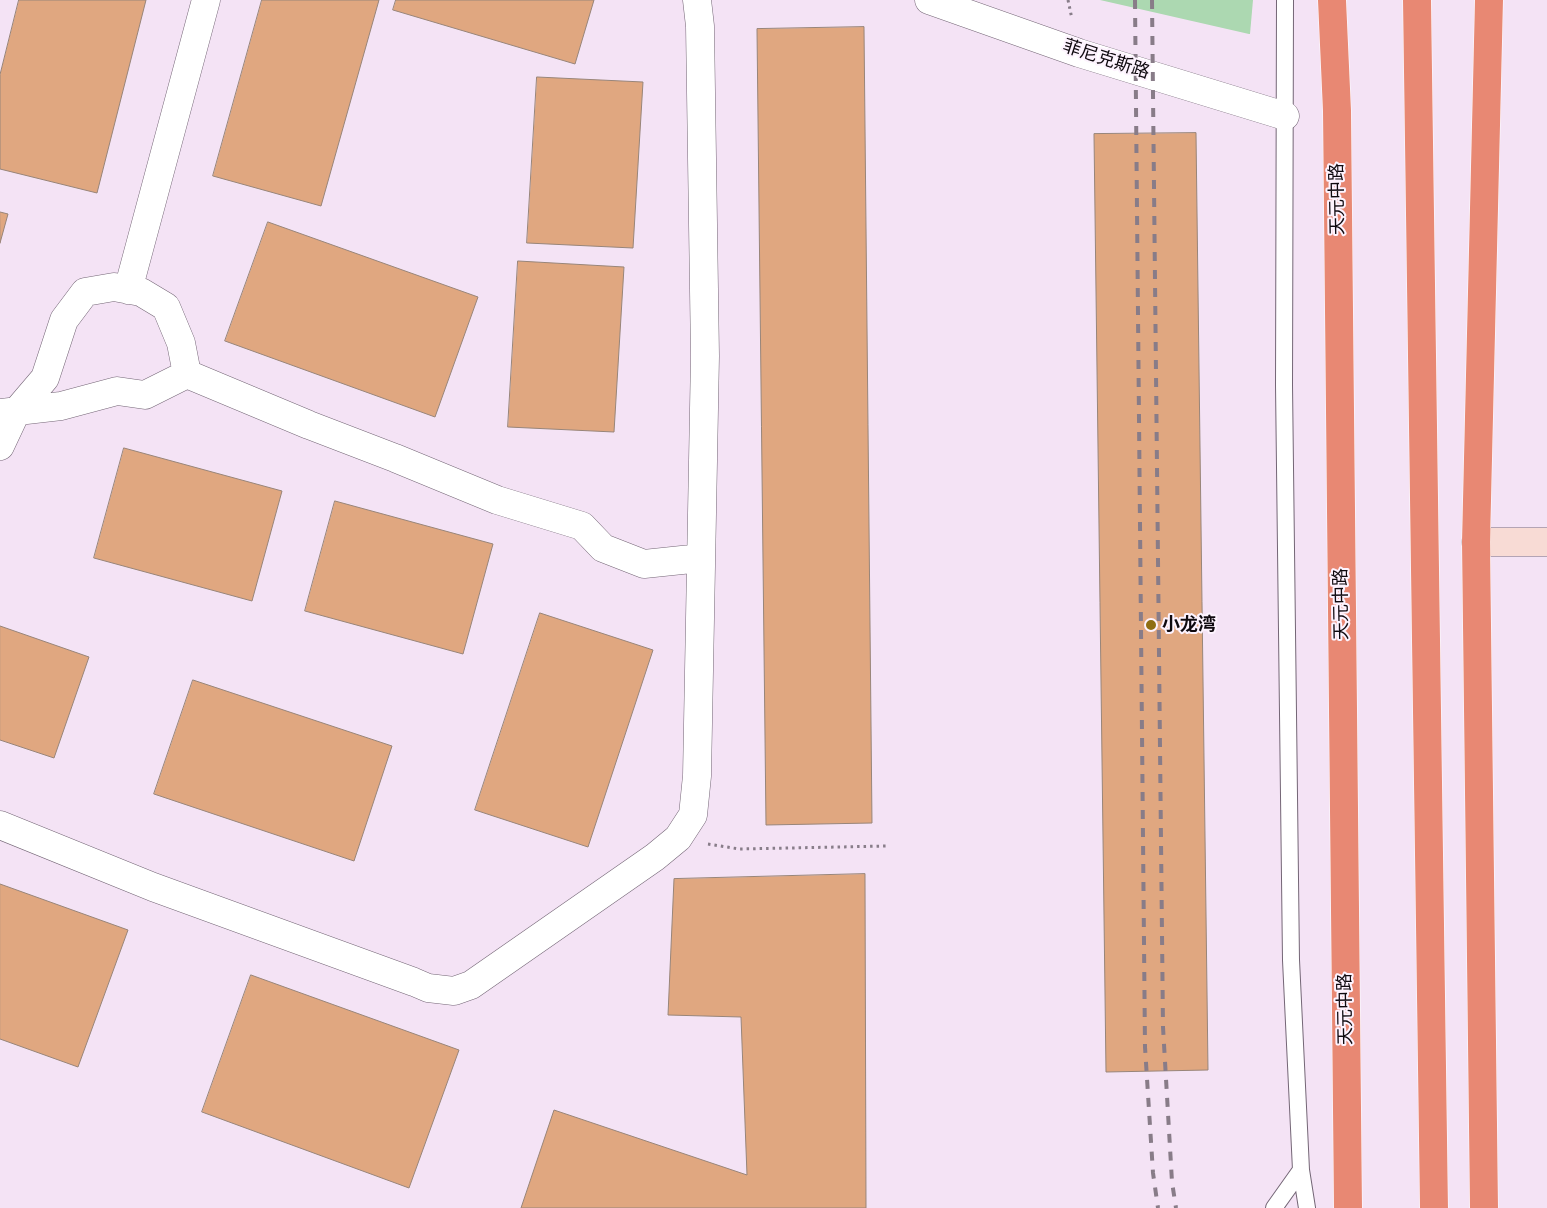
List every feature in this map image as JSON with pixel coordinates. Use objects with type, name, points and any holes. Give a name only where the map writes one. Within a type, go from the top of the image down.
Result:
[{"type":"highway","name":"天元中路","points":[[1332,0],[1337,112],[1348,1208]]},
{"type":"highway","points":[[1417,0],[1434,1208]]},
{"type":"highway","points":[[1484,1208],[1476,542],[1489,0]]},
{"type":"main road","points":[[1476,542],[1547,542]]},
{"type":"street","points":[[128,290],[206,0]]},
{"type":"street","points":[[0,825],[153,886],[428,988],[454,991],[471,986],[655,857],[678,838],[693,815],[697,776],[704,356],[700,26],[697,0]]},
{"type":"street","name":"菲尼克斯路","points":[[928,0],[1080,53],[1285,116]]},
{"type":"street","points":[[0,446],[8,412],[45,378],[64,320],[85,292],[114,288],[140,292],[166,307],[181,343],[187,374]]},
{"type":"street","points":[[8,412],[60,406],[117,391],[145,395],[187,374],[497,500],[582,526],[603,548],[644,564],[701,558]]},
{"type":"lane","points":[[1285,0],[1284,385],[1291,960],[1301,1170],[1308,1208]]},
{"type":"lane","points":[[1274,1208],[1301,1170]]},
{"type":"path","points":[[678,838],[739,849],[888,846]]},
{"type":"green space","points":[[1100,0],[1253,0],[1250,34],[1249,34]]},
{"type":"building","points":[[19,0],[146,0],[97,193],[0,169],[0,75]]},
{"type":"building","points":[[262,0],[379,0],[321,206],[213,176]]},
{"type":"building","points":[[396,0],[594,0],[575,64],[393,10]]},
{"type":"building","points":[[864,27],[872,823],[766,825],[757,29]]},
{"type":"building","points":[[537,77],[643,82],[633,248],[527,243]]},
{"type":"building","name":"小龙湾","points":[[1196,133],[1208,1070],[1106,1072],[1094,134]]},
{"type":"building","points":[[0,212],[8,214],[0,243]]},
{"type":"building","points":[[268,222],[478,297],[435,417],[225,341]]},
{"type":"building","points":[[518,261],[624,267],[614,432],[508,427]]},
{"type":"building","points":[[124,448],[282,491],[252,601],[94,558]]},
{"type":"building","points":[[335,501],[493,544],[463,654],[305,611]]},
{"type":"building","points":[[540,613],[653,650],[588,847],[475,810]]},
{"type":"building","points":[[0,626],[89,657],[54,758],[0,740]]},
{"type":"building","points":[[193,680],[392,746],[354,861],[154,794]]},
{"type":"building","points":[[865,874],[866,1208],[521,1208],[554,1110],[747,1175],[741,1017],[668,1015],[674,879]]},
{"type":"building","points":[[0,884],[128,930],[78,1067],[0,1039]]},
{"type":"building","points":[[251,975],[459,1050],[409,1188],[202,1112]]},
{"type":"railway","points":[[1135,0],[1145,1047],[1153,1173],[1158,1208]]},
{"type":"railway","points":[[1152,0],[1163,1027],[1172,1182],[1176,1208]]},
{"type":"place","name":"小龙湾","points":[[1151,625]]}]
